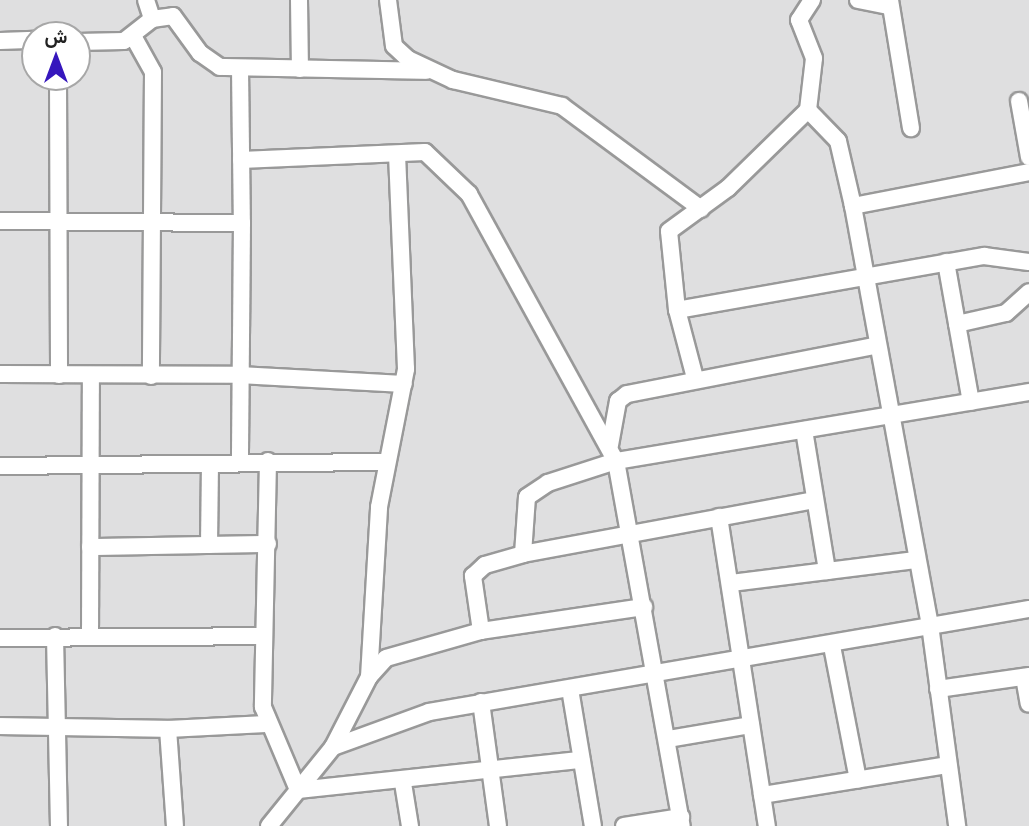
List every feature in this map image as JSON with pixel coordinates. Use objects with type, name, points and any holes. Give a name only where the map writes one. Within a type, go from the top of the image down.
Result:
[{"type":"street","points":[[146,0],[152,19]]},
{"type":"street","points":[[299,0],[300,69]]},
{"type":"street","points":[[388,0],[394,47],[428,71]]},
{"type":"street","points":[[695,378],[677,310],[669,231],[701,209],[808,110],[814,58],[799,20],[812,0]]},
{"type":"street","points":[[858,0],[890,3],[911,128]]},
{"type":"street","points":[[91,40],[133,36],[152,19],[173,16],[209,62],[240,68],[428,71],[562,107],[701,209]]},
{"type":"street","points":[[133,36],[153,72],[151,376]]},
{"type":"street","points":[[0,41],[21,40]]},
{"type":"street","points":[[240,68],[240,461]]},
{"type":"street","points":[[58,91],[59,375]]},
{"type":"street","points":[[1019,101],[1029,157]]},
{"type":"street","points":[[808,110],[838,141],[853,206],[874,346],[930,625],[957,826]]},
{"type":"street","points":[[241,160],[425,152],[458,178],[613,454],[658,675],[682,822],[624,826]]},
{"type":"street","points":[[369,677],[386,462],[404,384],[397,154]]},
{"type":"street","points":[[853,206],[1029,172]]},
{"type":"street","points":[[0,222],[150,225],[242,223]]},
{"type":"street","points":[[677,310],[863,273],[997,255],[1029,262]]},
{"type":"street","points":[[946,262],[971,402]]},
{"type":"street","points":[[957,324],[1006,313],[1029,292]]},
{"type":"street","points":[[613,454],[618,401],[627,394],[695,378],[874,346]]},
{"type":"street","points":[[0,374],[91,377],[239,375],[404,384]]},
{"type":"street","points":[[90,636],[91,377]]},
{"type":"street","points":[[523,554],[527,497],[548,483],[613,454],[804,430],[1029,392]]},
{"type":"street","points":[[804,430],[827,571]]},
{"type":"street","points":[[0,466],[210,464],[240,461],[386,462]]},
{"type":"street","points":[[268,461],[268,544],[263,636],[266,724],[298,790]]},
{"type":"street","points":[[209,545],[210,464]]},
{"type":"street","points":[[481,631],[473,576],[485,565],[523,554],[814,500]]},
{"type":"street","points":[[719,517],[767,826]]},
{"type":"street","points":[[90,547],[268,544]]},
{"type":"street","points":[[731,583],[916,560]]},
{"type":"street","points":[[269,826],[333,747],[369,677],[386,658],[481,631],[643,607]]},
{"type":"street","points":[[333,747],[411,717],[481,702],[570,690],[832,646],[930,625],[1029,609]]},
{"type":"street","points":[[55,636],[59,726],[59,826]]},
{"type":"street","points":[[0,638],[263,636]]},
{"type":"street","points":[[832,646],[858,780]]},
{"type":"street","points":[[938,689],[1027,676],[1029,704]]},
{"type":"street","points":[[570,690],[593,826]]},
{"type":"street","points":[[481,702],[498,826]]},
{"type":"street","points":[[0,726],[168,729],[266,724]]},
{"type":"street","points":[[668,738],[751,725]]},
{"type":"street","points":[[168,729],[175,826]]},
{"type":"street","points":[[298,790],[403,783],[582,760]]},
{"type":"street","points":[[762,795],[947,765]]},
{"type":"street","points":[[403,783],[410,826]]},
{"type":"shaded area","points":[[0,0],[1029,0],[1029,826],[0,826]]}]
